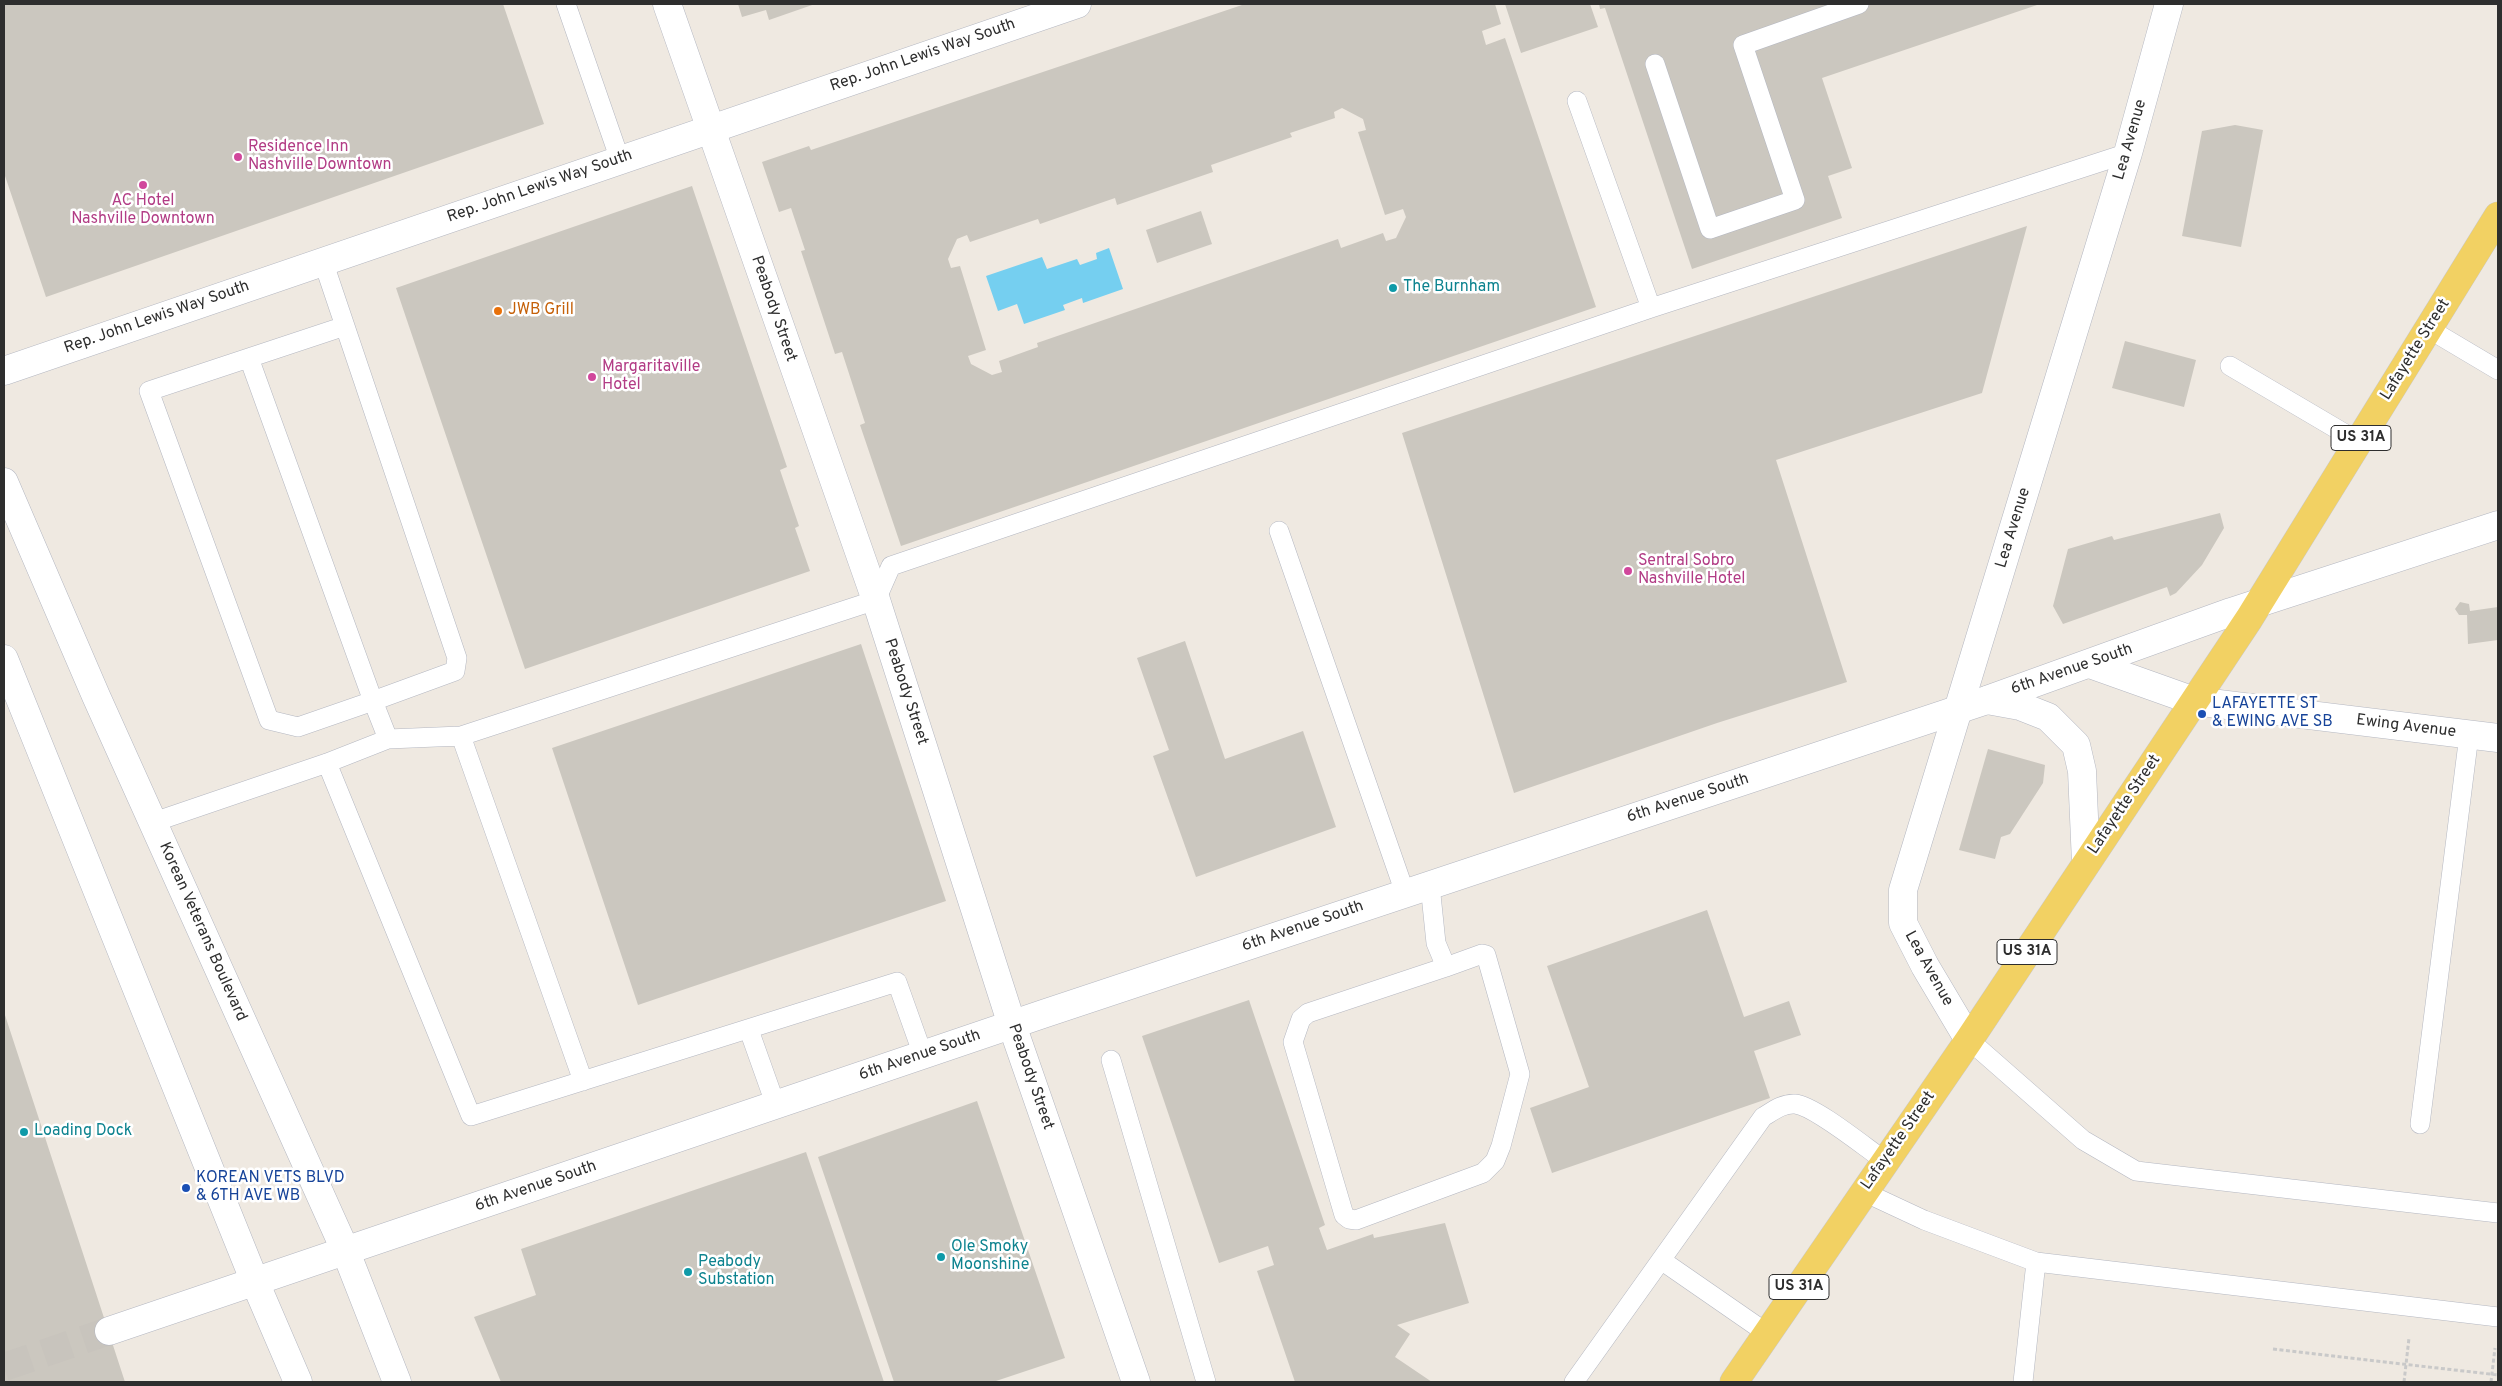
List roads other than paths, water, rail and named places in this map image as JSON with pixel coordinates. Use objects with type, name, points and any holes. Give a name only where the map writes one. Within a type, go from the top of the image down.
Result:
[{"type":"main road","name":"Lafayette Street","points":[[1734,1382],[1969,1040],[2258,604],[2498,216]]},
{"type":"street","name":"Peabody Street","points":[[667,4],[876,600],[1012,1025],[1136,1382]]},
{"type":"street","name":"Rep. John Lewis Way South","points":[[4,371],[1076,4]]},
{"type":"street","name":"Lea Avenue","points":[[1969,1040],[1925,966],[1903,923],[1903,890],[2128,153],[2169,4]]},
{"type":"street","name":"Korean Veterans Boulevard","points":[[4,482],[96,696],[346,1252],[397,1382]]},
{"type":"street","name":"6th Avenue South","points":[[109,1331],[1012,1025],[1987,700],[2232,612],[2498,525]]},
{"type":"street","points":[[4,659],[255,1282],[298,1382]]},
{"type":"street","name":"Ewing Avenue","points":[[2090,664],[2194,701],[2498,738]]},
{"type":"street","points":[[1987,700],[2020,706],[2048,717],[2076,745],[2082,770],[2086,864]]},
{"type":"lane","points":[[566,4],[620,160]]},
{"type":"lane","points":[[1655,64],[1710,229],[1795,200],[1743,45],[1859,4]]},
{"type":"lane","points":[[1577,101],[1650,308]]},
{"type":"lane","points":[[154,822],[327,763],[388,739],[461,736],[876,600],[891,566],[1650,308],[2128,153]]},
{"type":"lane","points":[[323,261],[345,326],[457,658],[455,671],[373,702],[298,727],[269,720],[149,390],[345,326]]},
{"type":"lane","points":[[2429,329],[2498,370]]},
{"type":"lane","points":[[249,358],[388,739]]},
{"type":"lane","points":[[2230,366],[2358,442]]},
{"type":"lane","points":[[1279,531],[1446,967]]},
{"type":"lane","points":[[2420,1124],[2469,735]]},
{"type":"lane","points":[[461,736],[583,1081]]},
{"type":"lane","points":[[327,763],[471,1116],[897,982],[923,1055]]},
{"type":"lane","points":[[1482,954],[1486,956],[1520,1074],[1501,1146],[1495,1161],[1483,1173],[1356,1220],[1349,1219],[1344,1215],[1293,1042],[1301,1019],[1308,1013],[1446,967],[1482,954]]},
{"type":"lane","points":[[749,1030],[776,1106]]},
{"type":"lane","points":[[1969,1040],[2083,1140],[2136,1171],[2498,1213]]},
{"type":"lane","points":[[1111,1060],[1206,1382]]},
{"type":"lane","points":[[1574,1382],[1763,1117],[1785,1105],[1796,1104],[1805,1107],[1885,1160]]},
{"type":"lane","points":[[1864,1192],[1924,1220],[2036,1262],[2498,1318]]},
{"type":"lane","points":[[1661,1260],[1768,1334]]},
{"type":"lane","points":[[2023,1382],[2036,1262]]},
{"type":"water","points":[[1109,248],[1123,289],[1083,303],[1082,298],[1063,305],[1065,310],[1024,324],[1017,304],[998,311],[986,276],[1042,257],[1047,269],[1077,259],[1080,265],[1097,259],[1096,253]]},
{"type":"tunnel","points":[[4,1367],[109,1331]]},
{"type":"place","name":"Residence Inn Nashville Downtown","points":[[238,157]]},
{"type":"place","name":"AC Hotel Nashville Downtown","points":[[143,185]]},
{"type":"place","name":"The Burnham","points":[[1393,288]]},
{"type":"place","name":"JWB Grill","points":[[498,311]]},
{"type":"place","name":"Margaritaville Hotel","points":[[592,377]]},
{"type":"place","name":"Sentral Sobro Nashville Hotel","points":[[1628,571]]},
{"type":"place","name":"LAFAYETTE ST & EWING AVE SB","points":[[2202,714]]},
{"type":"place","name":"Loading Dock","points":[[24,1132]]},
{"type":"place","name":"KOREAN VETS BLVD & 6TH AVE WB","points":[[186,1188]]},
{"type":"place","name":"Ole Smoky Moonshine","points":[[941,1257]]},
{"type":"place","name":"Peabody Substation","points":[[688,1272]]}]
